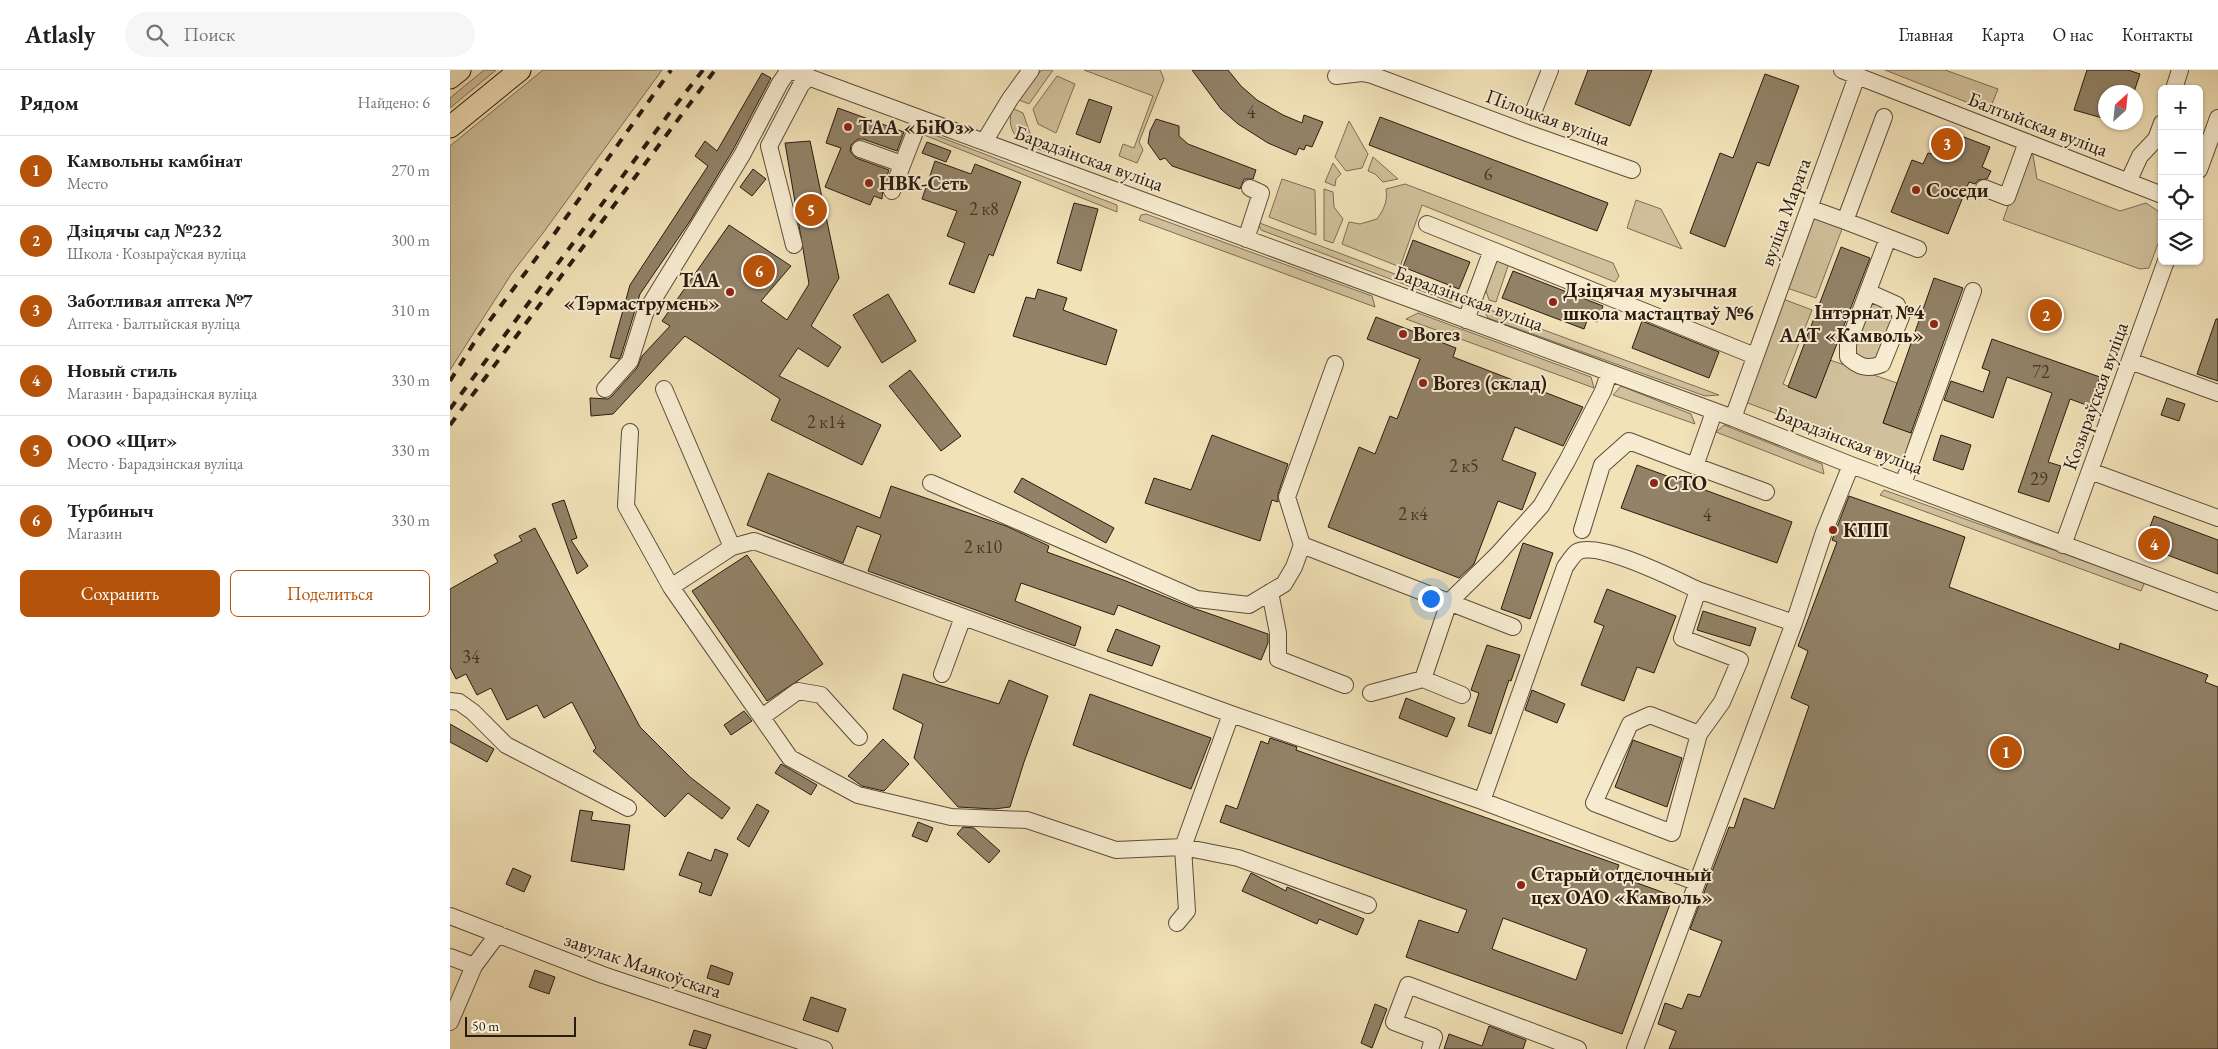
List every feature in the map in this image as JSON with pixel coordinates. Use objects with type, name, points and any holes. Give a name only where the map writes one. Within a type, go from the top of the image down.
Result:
[{"type":"main road","points":[[450,78],[460,70]]},
{"type":"main road","points":[[450,127],[520,70]]},
{"type":"street","points":[[605,389],[630,361],[645,313],[742,155],[780,82],[789,70]]},
{"type":"street","name":"Барадзінская вуліца","points":[[789,70],[1732,418],[1851,465],[2218,602]]},
{"type":"street","points":[[984,142],[1010,99],[1031,70]]},
{"type":"street","points":[[1534,110],[1550,70]]},
{"type":"street","points":[[2175,85],[2180,70]]},
{"type":"street","name":"Пілоцкая вуліца","points":[[1336,76],[1362,72],[1372,75],[1527,134],[1632,170]]},
{"type":"street","name":"Балтыйская вуліца","points":[[1849,73],[2158,194]]},
{"type":"street","name":"вуліца Марата","points":[[1732,418],[1809,208],[1849,73]]},
{"type":"street","points":[[794,245],[769,146],[801,85],[809,77]]},
{"type":"street","points":[[1846,221],[1884,117]]},
{"type":"street","points":[[2203,159],[2218,118]]},
{"type":"street","points":[[892,191],[920,119]]},
{"type":"street","points":[[2128,182],[2140,156],[2156,139],[2159,130]]},
{"type":"street","points":[[1984,188],[2007,197],[2028,142]]},
{"type":"street","points":[[860,149],[902,164]]},
{"type":"street","points":[[1246,238],[1261,193],[1250,188]]},
{"type":"street","points":[[1809,208],[1918,249]]},
{"type":"street","points":[[1427,224],[1755,356]]},
{"type":"street","points":[[1868,292],[1888,238]]},
{"type":"street","points":[[1466,320],[1492,250]]},
{"type":"street","name":"Козыраўская вуліца","points":[[2063,544],[2165,265]]},
{"type":"street","points":[[1903,484],[1973,291]]},
{"type":"street","points":[[2130,360],[2218,392]]},
{"type":"street","points":[[931,483],[1198,599],[1249,605],[1284,584],[1294,567],[1302,545],[1287,498],[1335,364]]},
{"type":"street","points":[[1423,679],[1449,602],[1497,555],[1541,506],[1604,391],[1609,373]]},
{"type":"street","points":[[664,389],[732,547]]},
{"type":"street","points":[[1695,466],[1714,412]]},
{"type":"street","points":[[630,432],[626,506],[671,587],[790,758],[858,795],[951,817],[1027,820],[1116,850],[1183,847],[1238,858],[1368,905]]},
{"type":"street","points":[[1582,530],[1602,465],[1629,440],[1766,492]]},
{"type":"street","points":[[1635,1049],[1794,623],[1824,532],[1851,465]]},
{"type":"street","points":[[2090,471],[2218,518]]},
{"type":"street","points":[[671,587],[732,547],[754,541],[1231,714],[1482,801],[1696,882]]},
{"type":"street","points":[[1302,545],[1513,627]]},
{"type":"street","points":[[1482,801],[1565,567],[1578,552],[1589,550],[1609,552],[1698,590],[1794,623]]},
{"type":"street","points":[[1698,590],[1682,638],[1740,660],[1722,702],[1699,734],[1672,833],[1594,803],[1630,724],[1650,715],[1699,734]]},
{"type":"street","points":[[1270,592],[1278,633],[1278,659],[1345,685]]},
{"type":"street","points":[[942,674],[963,616]]},
{"type":"street","points":[[1371,693],[1423,679],[1462,695]]},
{"type":"street","points":[[762,717],[798,691],[821,695],[859,737]]},
{"type":"street","points":[[450,701],[459,702],[473,712],[506,745],[628,808]]},
{"type":"street","points":[[1177,923],[1187,911],[1183,847],[1231,714]]},
{"type":"street","name":"завулак Маякоўскага","points":[[450,916],[603,974],[824,1049]]},
{"type":"street","points":[[450,1022],[474,966],[498,934]]},
{"type":"street","points":[[450,957],[474,966]]},
{"type":"street","points":[[1430,1049],[1434,1038],[1394,1022],[1408,984],[1540,1042],[1578,1049]]},
{"type":"shaded area","points":[[484,70],[496,70],[450,108],[450,98]]},
{"type":"shaded area","points":[[543,70],[662,70],[512,273],[450,370],[450,146]]},
{"type":"shaded area","points":[[1042,70],[1053,70],[1029,104],[1019,100],[1036,75]]},
{"type":"shaded area","points":[[1084,70],[1160,70],[1164,79],[1139,142],[1143,150],[1137,163],[1119,156],[1123,144],[1134,148],[1153,96]]},
{"type":"shaded area","points":[[1885,70],[1945,70],[1998,89],[1989,111]]},
{"type":"shaded area","points":[[1057,76],[1075,84],[1056,133],[1038,124],[1033,109]]},
{"type":"shaded area","points":[[1012,108],[1023,113],[1031,136],[1067,149],[1063,157],[1033,147],[1017,137],[1012,130],[1010,120]]},
{"type":"shaded area","points":[[1349,121],[1368,154],[1362,168],[1346,171],[1335,157]]},
{"type":"shaded area","points":[[922,130],[1117,205],[1117,212],[919,133]]},
{"type":"shaded area","points":[[2027,153],[2033,155],[2037,179],[2120,211],[2146,203],[2158,211],[2158,244],[2149,268],[2140,269],[2003,220]]},
{"type":"shaded area","points":[[1373,157],[1398,179],[1383,182],[1375,174],[1368,171]]},
{"type":"shaded area","points":[[1333,163],[1341,174],[1336,179],[1335,186],[1325,182]]},
{"type":"shaded area","points":[[1282,179],[1315,190],[1316,235],[1269,217]]},
{"type":"shaded area","points":[[1405,184],[1613,263],[1619,276],[1615,282],[1422,205],[1400,267],[1342,244],[1349,222],[1360,224],[1377,219],[1385,205],[1386,189]]},
{"type":"shaded area","points":[[1324,189],[1333,192],[1334,207],[1343,219],[1333,243],[1324,240]]},
{"type":"shaded area","points":[[1636,200],[1661,209],[1682,249],[1627,228]]},
{"type":"shaded area","points":[[1815,210],[1845,221],[1816,298],[1787,288]]},
{"type":"shaded area","points":[[1146,214],[1372,296],[1375,307],[1139,220],[1141,215]]},
{"type":"shaded area","points":[[1257,222],[1461,299],[1451,302],[1261,230]]},
{"type":"shaded area","points":[[1501,259],[1509,263],[1496,302],[1489,300],[1485,288],[1494,262]]},
{"type":"shaded area","points":[[1870,296],[1886,302],[1898,317],[1880,361],[1856,360],[1851,345]]},
{"type":"shaded area","points":[[1783,299],[1812,310],[1783,384],[1816,398],[1830,360],[1897,383],[1883,423],[1912,433],[1903,461],[1745,402]]},
{"type":"shaded area","points":[[1482,307],[1719,395],[1705,396],[1488,318]]},
{"type":"shaded area","points":[[1418,313],[1591,377],[1594,388],[1406,319]]},
{"type":"shaded area","points":[[1621,386],[1691,414],[1695,424],[1613,395]]},
{"type":"shaded area","points":[[1724,425],[1822,464],[1824,474],[1716,432]]},
{"type":"shaded area","points":[[1884,490],[2038,545],[2147,577],[2141,591],[1880,495]]},
{"type":"building","points":[[1192,70],[1228,70],[1241,86],[1257,100],[1283,115],[1302,123],[1304,115],[1323,122],[1312,147],[1306,145],[1304,150],[1299,148],[1296,155],[1268,143],[1238,124],[1221,109]]},
{"type":"building","points":[[1588,70],[1652,70],[1630,126],[1575,104]]},
{"type":"building","points":[[2087,70],[2128,70],[2140,74],[2136,85],[2098,85],[2098,117],[2074,110]]},
{"type":"building","points":[[762,73],[771,78],[733,150],[690,221],[640,294],[621,356],[619,359],[610,357],[630,285],[708,166],[695,156],[705,141],[717,151]]},
{"type":"building","points":[[1765,74],[1799,86],[1769,166],[1757,162],[1725,247],[1690,233],[1720,153],[1733,158]]},
{"type":"building","points":[[1089,99],[1112,107],[1100,143],[1076,134]]},
{"type":"building","points":[[838,108],[904,132],[897,151],[863,139],[858,139],[851,145],[850,151],[856,158],[889,170],[883,187],[882,199],[874,196],[870,205],[825,187],[841,148],[826,143]]},
{"type":"building","points":[[1380,117],[1608,203],[1597,231],[1369,145]]},
{"type":"building","points":[[1156,119],[1179,126],[1179,136],[1188,144],[1256,170],[1253,179],[1244,179],[1240,189],[1172,166],[1165,158],[1160,160],[1148,143],[1150,131]]},
{"type":"building","points":[[1943,129],[1990,147],[1982,167],[1991,171],[1987,179],[1978,180],[1975,184],[1969,182],[1948,234],[1891,212],[1912,160],[1923,164],[1928,153],[1932,154]]},
{"type":"building","points":[[810,141],[839,278],[811,326],[841,347],[828,367],[798,348],[779,376],[881,425],[862,465],[771,420],[780,399],[685,336],[613,414],[591,416],[590,398],[608,399],[637,368],[642,356],[670,326],[662,321],[729,225],[791,266],[761,301],[787,320],[809,284],[785,143]]},
{"type":"building","points":[[927,142],[951,151],[946,162],[922,153]]},
{"type":"building","points":[[935,161],[971,174],[975,164],[1021,182],[993,256],[989,254],[974,293],[949,284],[965,243],[947,236],[957,211],[922,199]]},
{"type":"building","points":[[753,169],[766,179],[752,196],[740,187]]},
{"type":"building","points":[[1074,203],[1098,209],[1081,271],[1057,263]]},
{"type":"building","points":[[1413,240],[1470,262],[1459,289],[1403,267]]},
{"type":"building","points":[[1841,247],[1870,258],[1816,398],[1788,387]]},
{"type":"building","name":"Дзіцячая музычная школа мастацтваў №6","points":[[1513,271],[1603,306],[1597,322],[1588,318],[1584,329],[1502,298]]},
{"type":"building","name":"Інтэрнат №4 ААТ «Камволь»","points":[[1934,278],[1963,288],[1911,433],[1883,423]]},
{"type":"building","points":[[1038,289],[1067,298],[1063,310],[1117,330],[1106,365],[1013,336],[1026,297],[1035,299]]},
{"type":"building","points":[[888,294],[916,341],[882,363],[853,315]]},
{"type":"building","points":[[1376,317],[1456,348],[1453,357],[1583,407],[1563,446],[1515,427],[1502,460],[1536,473],[1522,510],[1498,501],[1474,564],[1459,578],[1328,527],[1359,447],[1375,454],[1390,416],[1397,419],[1420,359],[1367,339]]},
{"type":"building","points":[[2216,319],[2218,319],[2218,381],[2197,374]]},
{"type":"building","points":[[1642,321],[1719,352],[1709,378],[1632,348]]},
{"type":"building","points":[[1992,339],[2100,377],[2089,406],[2070,399],[2048,462],[2061,466],[2049,502],[2018,492],[2052,393],[2007,377],[1993,418],[1944,400],[1951,381],[1983,392],[1990,371],[1982,368]]},
{"type":"building","points":[[910,370],[961,436],[941,451],[889,386]]},
{"type":"building","points":[[2167,398],[2185,404],[2179,421],[2161,415]]},
{"type":"building","points":[[1212,435],[1288,464],[1278,494],[1278,502],[1272,500],[1260,541],[1145,503],[1154,478],[1191,490]]},
{"type":"building","points":[[1941,435],[1971,445],[1963,470],[1933,460]]},
{"type":"building","points":[[1637,465],[1792,522],[1777,563],[1621,508]]},
{"type":"building","points":[[768,473],[880,518],[891,486],[1006,526],[1049,546],[1047,552],[1193,608],[1268,634],[1268,643],[1261,660],[1118,605],[1114,615],[1021,583],[1015,601],[1081,627],[1075,646],[868,571],[881,535],[857,526],[843,563],[747,525]]},
{"type":"building","points":[[1022,478],[1114,528],[1106,543],[1014,492]]},
{"type":"building","points":[[1849,496],[1965,537],[1949,587],[2119,650],[2120,643],[2208,675],[2205,682],[2218,687],[2218,1049],[1669,1049],[1676,1031],[1658,1024],[1665,1003],[1682,1009],[1688,994],[1700,997],[1722,941],[1690,929],[1729,827],[1734,828],[1744,798],[1774,809],[1809,706],[1791,698],[1808,651],[1798,646],[1837,542],[1832,540]]},
{"type":"building","points":[[564,500],[577,538],[571,540],[588,566],[577,574],[552,504]]},
{"type":"building","points":[[2154,516],[2218,540],[2218,574],[2143,546]]},
{"type":"building","points":[[535,528],[640,727],[690,777],[730,808],[722,819],[688,793],[665,817],[593,751],[596,748],[572,702],[544,718],[537,705],[507,720],[491,688],[477,695],[466,674],[456,679],[450,667],[450,589],[498,562],[494,555],[522,541],[519,536]]},
{"type":"building","points":[[1523,543],[1553,553],[1530,619],[1501,609]]},
{"type":"building","points":[[747,555],[823,664],[767,701],[692,591]]},
{"type":"building","points":[[1607,589],[1676,616],[1654,673],[1637,667],[1624,701],[1581,685],[1604,626],[1594,622]]},
{"type":"building","points":[[1703,611],[1756,628],[1750,646],[1697,630]]},
{"type":"building","points":[[1116,629],[1160,646],[1152,666],[1107,651]]},
{"type":"building","points":[[1487,645],[1520,655],[1511,681],[1509,680],[1491,734],[1468,726],[1479,693],[1471,690]]},
{"type":"building","points":[[903,674],[999,704],[1009,680],[1048,696],[1010,807],[994,809],[958,807],[914,758],[923,724],[893,709]]},
{"type":"building","points":[[1532,690],[1565,704],[1557,723],[1525,710]]},
{"type":"building","points":[[1090,694],[1211,738],[1191,789],[1073,745]]},
{"type":"building","points":[[1406,698],[1455,718],[1447,737],[1399,718]]},
{"type":"building","points":[[744,711],[752,721],[731,735],[724,725]]},
{"type":"building","points":[[450,724],[494,749],[487,762],[450,742]]},
{"type":"building","name":"Старый отделочный цех ОАО «Камволь»","points":[[1270,738],[1297,747],[1296,750],[1619,865],[1615,875],[1673,896],[1622,1034],[1406,957],[1419,920],[1458,933],[1467,910],[1220,822],[1226,805],[1237,809],[1261,741],[1268,744]],"holes":[[[1503,918],[1587,949],[1576,980],[1492,949]]]},
{"type":"building","points":[[883,739],[909,764],[884,791],[862,786],[848,776]]},
{"type":"building","points":[[1633,740],[1682,758],[1667,807],[1615,787]]},
{"type":"building","points":[[781,764],[817,785],[811,795],[775,773]]},
{"type":"building","points":[[757,804],[769,811],[749,847],[737,839]]},
{"type":"building","points":[[580,810],[593,812],[591,820],[630,825],[624,870],[571,861]]},
{"type":"building","points":[[918,822],[933,828],[927,842],[912,836]]},
{"type":"building","points":[[963,827],[974,828],[1000,851],[989,863],[957,834]]},
{"type":"building","points":[[715,849],[728,854],[711,896],[699,892],[702,883],[679,875],[688,852],[711,861]]},
{"type":"building","points":[[513,868],[531,876],[524,892],[506,884]]},
{"type":"building","points":[[1251,873],[1286,891],[1287,887],[1364,919],[1357,935],[1319,919],[1317,924],[1242,891]]},
{"type":"building","points":[[711,965],[733,973],[729,985],[707,978]]},
{"type":"building","points":[[535,970],[555,977],[549,994],[529,987]]},
{"type":"building","points":[[811,997],[846,1009],[838,1032],[803,1020]]},
{"type":"building","points":[[1375,1004],[1387,1009],[1372,1048],[1361,1043]]},
{"type":"building","points":[[1489,1026],[1526,1040],[1523,1049],[1444,1049],[1449,1034],[1482,1046]]},
{"type":"building","points":[[694,1030],[711,1035],[706,1049],[689,1045]]},
{"type":"railway","points":[[450,381],[479,335],[555,233],[671,70]]},
{"type":"railway","points":[[450,409],[703,70]]},
{"type":"railway","points":[[450,425],[715,70]]},
{"type":"place","name":"ТАА «БіЮз»","points":[[848,127]]},
{"type":"place","name":"Заботливая аптека №7","points":[[1947,144]]},
{"type":"place","name":"НВК-Сеть","points":[[869,183]]},
{"type":"place","name":"Соседи","points":[[1916,190]]},
{"type":"place","name":"ООО «Щит»","points":[[811,210]]},
{"type":"place","name":"Турбиныч","points":[[759,271]]},
{"type":"place","name":"ТАА «Тэрмаструмень»","points":[[730,292]]},
{"type":"place","name":"Дзіцячая музычная школа мастацтваў №6","points":[[1553,302]]},
{"type":"place","name":"Дзіцячы сад №232","points":[[2046,315]]},
{"type":"place","name":"Інтэрнат №4 ААТ «Камволь»","points":[[1934,324]]},
{"type":"place","name":"Вогез","points":[[1403,334]]},
{"type":"place","name":"Вогез (склад)","points":[[1423,383]]},
{"type":"place","name":"СТО","points":[[1654,483]]},
{"type":"place","name":"КПП","points":[[1833,530]]},
{"type":"place","name":"Новый стиль","points":[[2154,544]]},
{"type":"place","name":"Камвольны камбінат","points":[[2006,752]]},
{"type":"place","name":"Старый отделочный цех ОАО «Камволь»","points":[[1521,885]]}]
